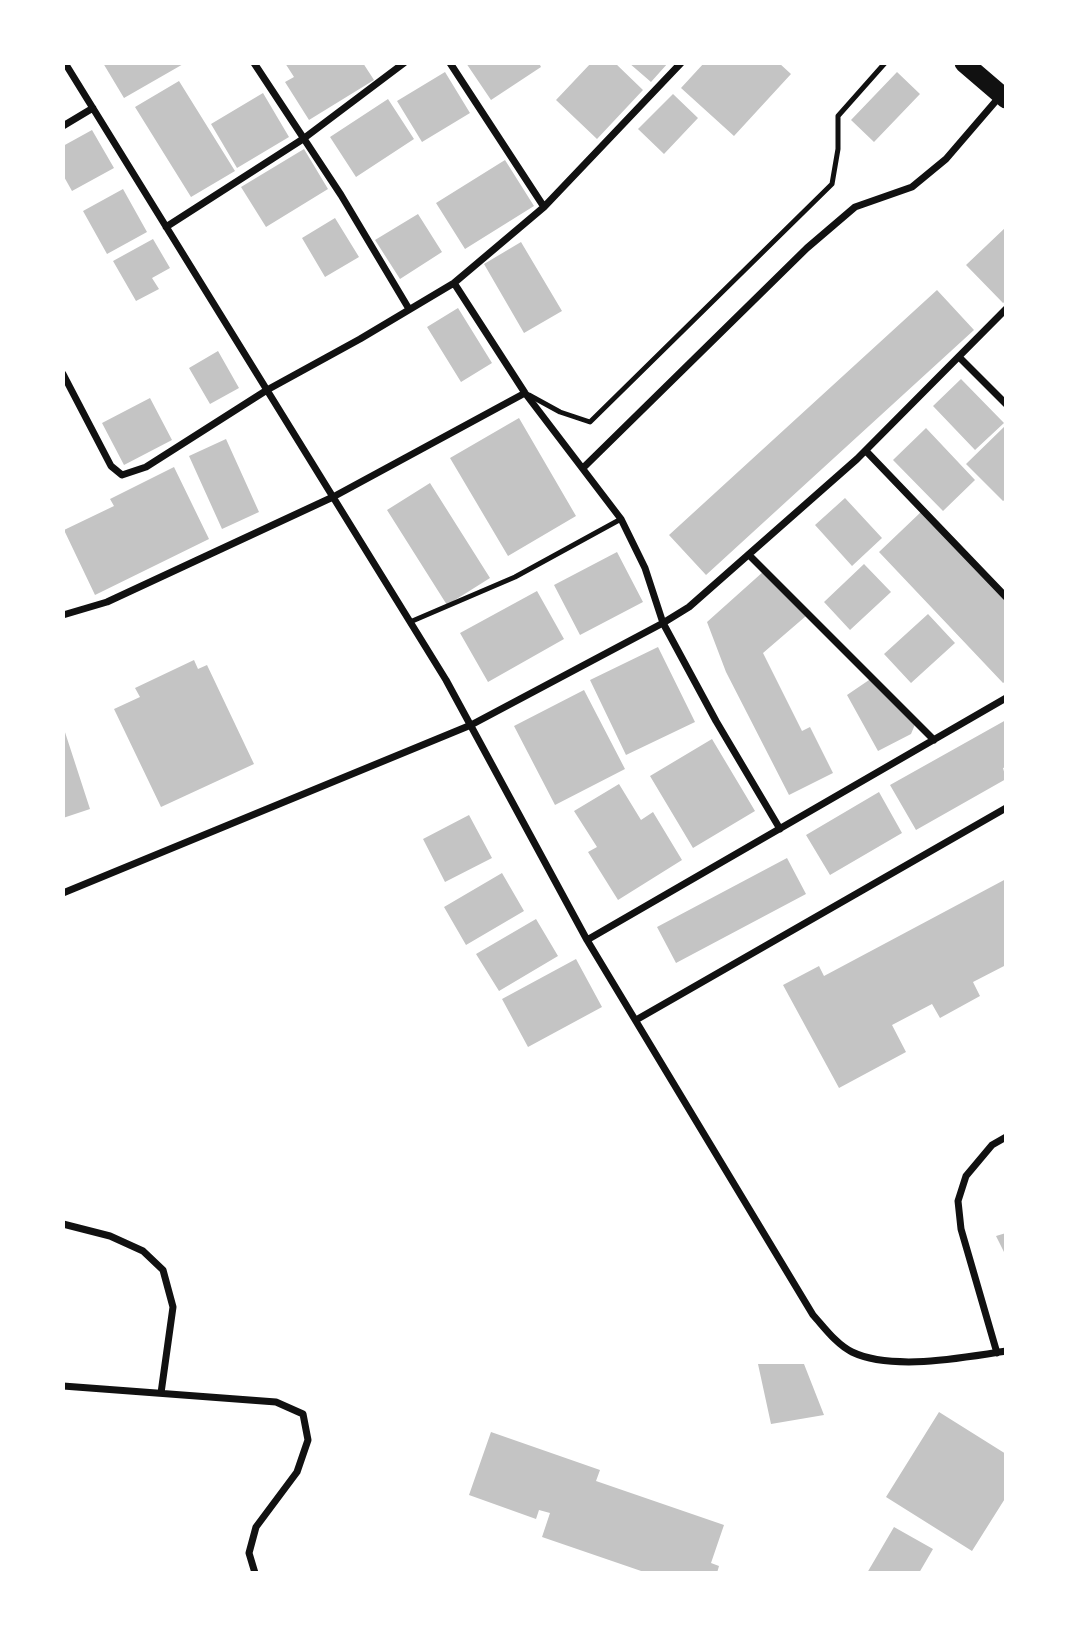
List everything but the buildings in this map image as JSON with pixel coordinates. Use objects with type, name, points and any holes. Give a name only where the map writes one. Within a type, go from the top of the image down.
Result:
[{"type":"highway","points":[[964,63],[1004,97]]},
{"type":"street","points":[[65,63],[410,622],[471,725],[587,940],[813,1315],[850,1351],[871,1359],[896,1362],[1002,1352],[961,1229],[958,1200],[966,1176],[992,1145],[1006,1137]]},
{"type":"street","points":[[254,63],[341,195],[409,309]]},
{"type":"street","points":[[166,227],[303,139],[404,63]]},
{"type":"street","points":[[450,63],[544,207]]},
{"type":"street","points":[[63,374],[111,466],[122,475],[146,467],[267,390],[454,283],[544,207],[681,63]]},
{"type":"street","points":[[583,468],[807,248],[855,207],[912,187],[946,159],[1004,97]]},
{"type":"street","points":[[63,126],[93,108]]},
{"type":"street","points":[[454,283],[525,393],[621,519],[645,568],[663,623],[780,829]]},
{"type":"street","points":[[63,893],[471,725],[689,607],[866,450],[1006,309]]},
{"type":"street","points":[[959,356],[1006,404]]},
{"type":"street","points":[[63,615],[107,602],[333,497],[525,393]]},
{"type":"street","points":[[866,450],[1006,597]]},
{"type":"street","points":[[748,555],[934,740]]},
{"type":"street","points":[[587,940],[1006,698]]},
{"type":"street","points":[[636,1020],[1006,808]]},
{"type":"street","points":[[63,1224],[110,1236],[143,1251],[163,1270],[173,1307],[161,1393]]},
{"type":"street","points":[[63,1386],[276,1402],[303,1414],[308,1440],[297,1472],[256,1527],[249,1553],[256,1573]]},
{"type":"lane","points":[[525,393],[560,412],[590,422],[832,184],[838,149],[838,116],[885,63]]},
{"type":"lane","points":[[410,622],[514,577],[621,519]]}]
